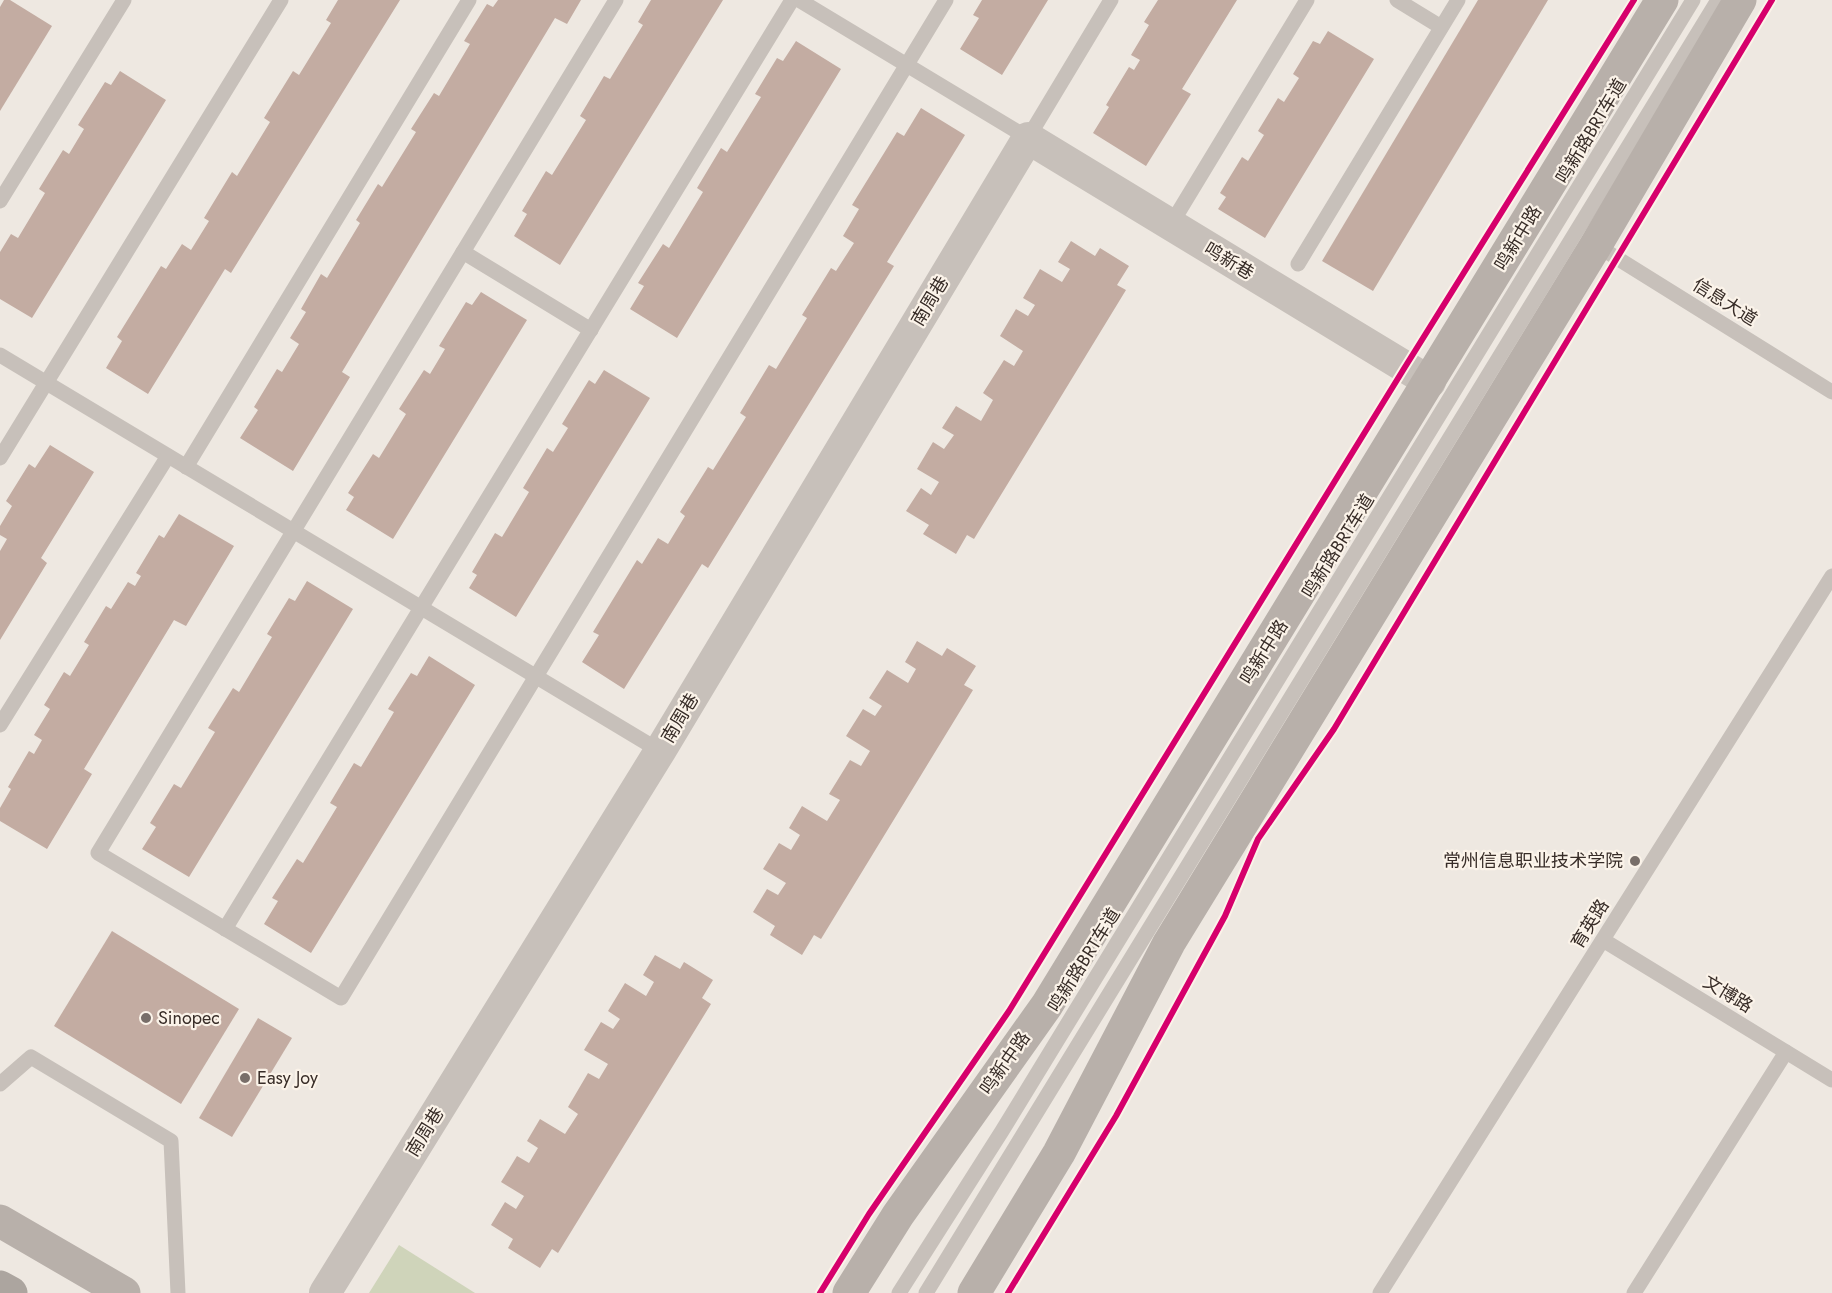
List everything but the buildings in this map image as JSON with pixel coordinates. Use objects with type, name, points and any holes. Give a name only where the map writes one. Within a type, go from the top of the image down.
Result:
[{"type":"main road","name":"鸣新中路","points":[[849,1293],[898,1215],[1047,1005],[1662,0]]},
{"type":"main road","points":[[975,1293],[1059,1153],[1169,943],[1596,245],[1740,0]]},
{"type":"main road","points":[[0,1221],[124,1293]]},
{"type":"main road","points":[[0,1287],[11,1293]]},
{"type":"street","name":"鸣新巷","points":[[1028,138],[1430,382]]},
{"type":"street","name":"南周巷","points":[[326,1293],[660,751],[1028,138]]},
{"type":"lane","points":[[0,201],[124,0]]},
{"type":"lane","points":[[0,458],[281,0]]},
{"type":"lane","points":[[186,467],[469,0]]},
{"type":"lane","points":[[616,0],[98,853],[341,998],[946,0]]},
{"type":"lane","points":[[225,929],[792,0]]},
{"type":"lane","points":[[800,0],[1028,138],[1111,0]]},
{"type":"lane","points":[[1170,226],[1307,0]]},
{"type":"lane","points":[[1397,0],[1441,27]]},
{"type":"lane","points":[[1298,264],[1458,0]]},
{"type":"lane","name":"鸣新路BRT车道","points":[[899,1293],[1027,1090],[1693,0]]},
{"type":"lane","points":[[926,1293],[1718,0]]},
{"type":"lane","name":"信息大道","points":[[1596,245],[1832,392]]},
{"type":"lane","points":[[463,252],[591,330]]},
{"type":"lane","points":[[0,355],[660,751]]},
{"type":"lane","points":[[0,725],[168,456]]},
{"type":"lane","name":"育英路","points":[[1380,1293],[1832,576]]},
{"type":"lane","name":"文博路","points":[[1603,940],[1832,1080]]},
{"type":"lane","points":[[1634,1293],[1786,1052]]},
{"type":"lane","points":[[0,1084],[31,1057],[171,1141],[178,1293]]},
{"type":"green space","points":[[399,1245],[475,1293],[369,1293]]},
{"type":"cycle path","points":[[820,1293],[869,1214],[1009,1011],[1405,367],[1634,0]]},
{"type":"cycle path","points":[[1008,1293],[1116,1116],[1225,916],[1258,839],[1334,729],[1772,0]]},
{"type":"place","name":"常州信息职业技术学院","points":[[1635,861]]},
{"type":"place","name":"Sinopec","points":[[146,1018]]},
{"type":"place","name":"Easy Joy","points":[[245,1078]]}]
